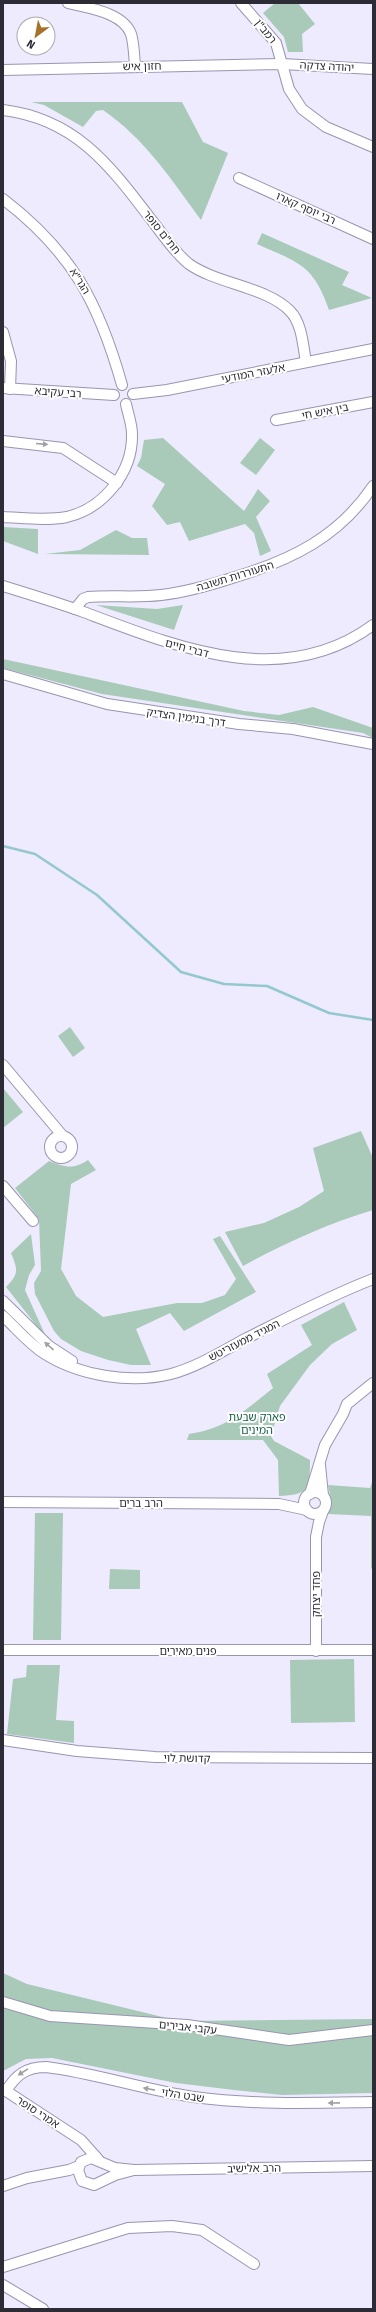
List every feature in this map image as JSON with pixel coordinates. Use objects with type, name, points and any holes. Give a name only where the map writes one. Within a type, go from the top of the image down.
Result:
[{"type":"street","points":[[68,3],[102,12],[117,19],[126,26],[133,41],[135,66]]},
{"type":"street","name":"רמב\"ן","points":[[242,3],[276,43],[289,89],[302,109],[326,127],[373,147]]},
{"type":"street","name":"חזון איש","points":[[3,70],[282,64]]},
{"type":"street","name":"יהודה צדקה","points":[[282,64],[373,69]]},
{"type":"street","name":"חת\"ם סופר","points":[[3,110],[30,115],[51,122],[75,135],[112,169],[188,263],[210,276],[264,295],[288,308],[300,328],[306,362]]},
{"type":"street","name":"רבי יוסף קארו","points":[[239,178],[373,239]]},
{"type":"street","name":"הגר\"א","points":[[3,199],[45,236],[66,259],[84,287],[107,334],[122,385]]},
{"type":"street","points":[[3,332],[10,361],[6,388]]},
{"type":"street","name":"אלעזר המודעי","points":[[133,394],[167,390],[373,349]]},
{"type":"street","points":[[122,385],[128,386],[133,394],[132,399],[126,404],[118,402],[114,395],[117,388],[122,385]]},
{"type":"street","name":"רבי עקיבא","points":[[6,388],[114,395]]},
{"type":"street","name":"בין איש חי","points":[[276,420],[373,402]]},
{"type":"street","points":[[3,517],[44,519],[67,516],[95,505],[117,483],[131,451],[132,434],[126,404]]},
{"type":"street","points":[[3,441],[63,448],[117,483]]},
{"type":"street","name":"התעוררות תשובה","points":[[75,609],[83,599],[88,597],[161,595],[189,590],[219,582],[284,560],[326,536],[357,507],[373,486]]},
{"type":"street","name":"דברי חיים","points":[[3,586],[75,609],[163,642],[217,656],[247,660],[270,660],[312,654],[354,636],[373,625]]},
{"type":"street","name":"דרך בנימין הצדיק","points":[[3,674],[107,704],[239,724],[293,729],[373,744]]},
{"type":"street","points":[[3,1065],[42,1114],[62,1136]]},
{"type":"street","points":[[42,1114],[51,1141],[50,1148],[52,1154],[58,1157],[65,1157],[72,1150],[72,1143],[68,1138],[62,1136],[56,1137],[51,1141]]},
{"type":"street","points":[[3,1186],[34,1221]]},
{"type":"street","name":"המגיד ממעזריטש","points":[[3,1316],[28,1341],[49,1357],[74,1368],[109,1376],[153,1378],[178,1371],[301,1310],[373,1279]]},
{"type":"street","name":"המגיד ממעזריטש","points":[[3,1301],[60,1355],[109,1376]]},
{"type":"street","points":[[320,1463],[323,1495],[326,1505],[323,1511],[318,1514],[308,1511],[304,1503],[320,1463],[325,1445],[343,1414],[346,1404],[373,1383]]},
{"type":"street","points":[[308,1495],[315,1492],[323,1495]]},
{"type":"street","name":"הרב ברים","points":[[279,1504],[308,1495]]},
{"type":"street","name":"הרב ברים","points":[[3,1502],[279,1504],[308,1511]]},
{"type":"street","name":"פחד יצחק","points":[[308,1511],[316,1537]]},
{"type":"street","name":"פחד יצחק","points":[[316,1651],[316,1537],[323,1511]]},
{"type":"street","name":"פנים מאירים","points":[[3,1650],[373,1650]]},
{"type":"street","name":"קדושת לוי","points":[[3,1740],[77,1751],[155,1757],[373,1758]]},
{"type":"street","name":"עקבי אבירים","points":[[3,2002],[50,2016],[187,2026],[289,2040],[373,2030]]},
{"type":"street","name":"שבט הלוי","points":[[5,2090],[23,2071],[33,2067],[46,2067],[161,2091],[226,2101],[277,2104],[373,2102]]},
{"type":"street","name":"אמרי סופר","points":[[5,2090],[82,2140],[100,2161]]},
{"type":"street","points":[[73,2135],[79,2143],[80,2164],[78,2174],[82,2181]]},
{"type":"street","points":[[3,2186],[53,2173],[80,2164],[91,2158],[115,2168],[134,2170]]},
{"type":"street","points":[[100,2161],[106,2170],[102,2181]]},
{"type":"street","name":"הרב אלישיב","points":[[134,2170],[373,2166]]},
{"type":"street","points":[[53,2173],[94,2185],[134,2170]]},
{"type":"street","points":[[3,2267],[128,2228],[172,2226],[202,2230],[254,2264]]},
{"type":"street","points":[[3,2285],[44,2309]]},
{"type":"green space","points":[[275,3],[298,3],[315,24],[302,34],[303,52],[288,52],[284,37],[263,13]]},
{"type":"green space","points":[[31,102],[182,102],[203,142],[228,153],[201,220],[168,175],[132,133],[103,110],[96,111],[83,127],[44,105]]},
{"type":"green space","points":[[262,233],[349,272],[342,285],[372,298],[329,310],[317,283],[303,267],[284,256],[257,244]]},
{"type":"green space","points":[[163,438],[244,511],[258,489],[270,501],[256,517],[271,551],[260,556],[254,533],[245,524],[189,541],[180,522],[167,525],[152,506],[165,484],[137,466],[141,458],[144,440]]},
{"type":"green space","points":[[260,438],[275,450],[256,475],[240,463]]},
{"type":"green space","points":[[3,527],[38,529],[38,554],[3,541]]},
{"type":"green space","points":[[116,530],[132,538],[147,538],[149,555],[45,554],[80,550]]},
{"type":"green space","points":[[96,605],[157,609],[183,605],[174,630]]},
{"type":"green space","points":[[3,659],[244,711],[279,715],[313,707],[373,728],[373,738],[363,733],[102,694],[3,668]]},
{"type":"green space","points":[[70,1027],[85,1048],[73,1057],[58,1036]]},
{"type":"green space","points":[[3,1088],[23,1112],[3,1128]]},
{"type":"green space","points":[[361,1131],[373,1158],[373,1210],[339,1221],[306,1235],[243,1266],[225,1232],[264,1223],[299,1207],[324,1191],[313,1148]]},
{"type":"green space","points":[[88,1160],[96,1170],[71,1184],[61,1269],[76,1296],[103,1317],[177,1303],[202,1303],[225,1295],[236,1279],[213,1239],[220,1236],[256,1292],[184,1331],[170,1313],[136,1329],[151,1365],[131,1365],[108,1360],[81,1351],[61,1339],[54,1331],[35,1294],[34,1283],[41,1271],[39,1219],[15,1188],[49,1161],[60,1165],[73,1166]]},
{"type":"green space","points":[[31,1234],[35,1265],[29,1275],[25,1290],[47,1339],[6,1287],[13,1279],[16,1272],[11,1253]]},
{"type":"green space","name":"פארק שבעת המינים","points":[[344,1302],[357,1330],[332,1344],[310,1365],[280,1406],[271,1436],[274,1441],[310,1460],[308,1484],[302,1492],[279,1496],[278,1460],[263,1440],[187,1440],[189,1434],[214,1428],[225,1423],[244,1411],[273,1388],[267,1374],[312,1345],[301,1325]]},
{"type":"green space","points":[[373,1480],[373,1570],[371,1568],[371,1516],[328,1514],[332,1503],[328,1485],[370,1488]]},
{"type":"green space","points":[[35,1513],[63,1513],[61,1640],[33,1640]]},
{"type":"green space","points":[[110,1569],[140,1570],[140,1589],[109,1589]]},
{"type":"green space","points":[[354,1659],[355,1722],[291,1723],[290,1660]]},
{"type":"green space","points":[[27,1665],[60,1665],[56,1720],[74,1721],[74,1743],[7,1734],[13,1679],[26,1677]]},
{"type":"green space","points":[[3,1973],[27,1984],[179,2021],[373,2019],[373,2093],[282,2095],[234,2090],[176,2083],[52,2058],[26,2059],[3,2071]]},
{"type":"waterway","points":[[3,846],[35,854],[97,895],[181,972],[224,984],[267,986],[329,1013],[373,1020]]}]
